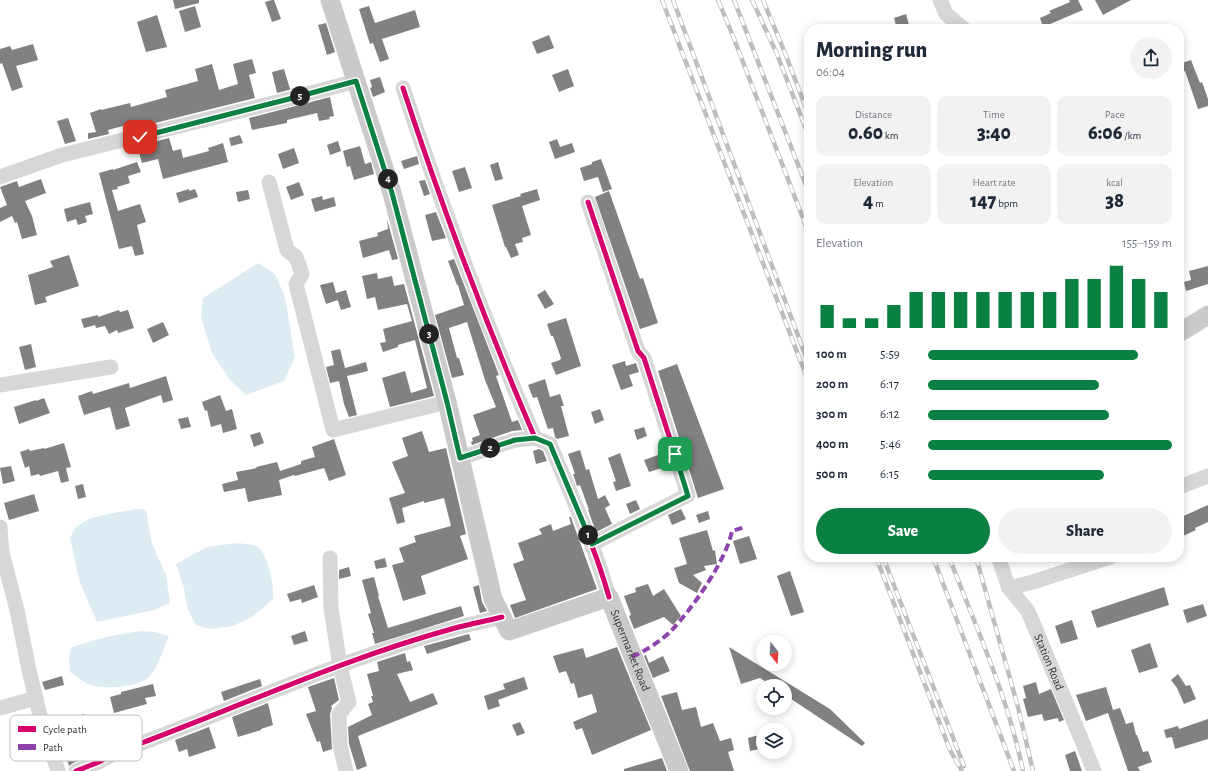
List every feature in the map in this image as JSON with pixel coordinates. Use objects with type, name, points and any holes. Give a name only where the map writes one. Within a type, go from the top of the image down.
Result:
[{"type":"main road","points":[[330,0],[392,193],[447,402],[493,599],[502,617]]},
{"type":"main road","points":[[1184,330],[1208,315]]},
{"type":"main road","name":"Supermarket Road","points":[[502,617],[509,631],[609,597],[679,771]]},
{"type":"street","points":[[940,0],[946,14],[958,24]]},
{"type":"street","points":[[0,177],[62,155],[282,101],[356,81]]},
{"type":"street","points":[[403,88],[443,206],[506,370],[535,438]]},
{"type":"street","points":[[269,182],[286,250],[296,257],[302,274],[296,284],[333,430],[447,402]]},
{"type":"street","points":[[588,202],[638,351],[644,358],[688,496],[592,544]]},
{"type":"street","points":[[0,385],[111,367]]},
{"type":"street","points":[[460,458],[515,440],[535,438],[550,444],[592,544],[609,597]]},
{"type":"street","points":[[1184,485],[1208,476]]},
{"type":"street","points":[[0,527],[2,553],[17,610],[41,715]]},
{"type":"street","points":[[330,558],[332,608],[340,666],[349,702],[339,714],[340,745],[346,771]]},
{"type":"street","name":"Station Road","points":[[1000,562],[1009,588],[1028,611],[1094,771]]},
{"type":"street","points":[[1009,588],[1033,582],[1095,562]]},
{"type":"street","points":[[142,743],[401,644],[448,630],[502,617]]},
{"type":"street","points":[[0,708],[36,698]]},
{"type":"street","points":[[55,761],[58,771]]},
{"type":"street","points":[[76,771],[101,761]]},
{"type":"shaded area","points":[[258,263],[275,274],[285,297],[295,357],[284,381],[246,395],[230,380],[212,353],[201,317],[203,298]]},
{"type":"shaded area","points":[[136,509],[146,510],[152,544],[166,575],[170,603],[154,610],[97,622],[80,583],[70,538],[76,527],[89,519]]},
{"type":"shaded area","points":[[237,543],[256,546],[261,550],[270,570],[273,586],[273,599],[252,617],[233,626],[210,629],[196,625],[187,607],[184,588],[176,564],[207,547]]},
{"type":"shaded area","points":[[142,631],[155,632],[169,636],[151,675],[139,683],[121,687],[94,686],[81,680],[70,672],[69,659],[71,648],[106,637]]},
{"type":"building","points":[[173,0],[199,0],[199,3],[175,9]]},
{"type":"building","points":[[274,0],[281,19],[272,22],[265,2]]},
{"type":"building","points":[[1069,0],[1078,0],[1083,10],[1050,24],[1042,24],[1040,18],[1051,13],[1049,11],[1070,2]]},
{"type":"building","points":[[1095,0],[1131,0],[1103,15]]},
{"type":"building","points":[[195,6],[201,27],[185,32],[179,11]]},
{"type":"building","points":[[369,6],[375,23],[415,10],[420,27],[382,39],[389,59],[380,62],[373,43],[370,44],[359,9]]},
{"type":"building","points":[[906,14],[909,24],[896,24],[894,18]]},
{"type":"building","points":[[157,15],[167,47],[146,52],[137,22]]},
{"type":"building","points":[[326,23],[335,52],[327,55],[318,25]]},
{"type":"building","points":[[549,35],[554,48],[537,54],[532,42]]},
{"type":"building","points":[[33,44],[38,60],[16,66],[23,87],[12,91],[2,63],[0,64],[0,49],[10,46],[12,50]]},
{"type":"building","points":[[252,59],[256,73],[249,75],[255,98],[139,127],[138,122],[108,130],[109,134],[88,139],[88,133],[96,132],[90,113],[101,109],[130,103],[131,107],[167,97],[165,90],[198,81],[195,69],[212,64],[219,90],[238,84],[233,64]]},
{"type":"building","points":[[1191,60],[1200,83],[1202,82],[1208,99],[1208,106],[1198,109],[1184,71],[1184,62]]},
{"type":"building","points":[[284,69],[290,89],[296,88],[277,93],[272,72]]},
{"type":"building","points":[[568,69],[574,86],[559,92],[552,75]]},
{"type":"building","points":[[380,77],[385,92],[373,97],[370,88],[372,87],[370,80]]},
{"type":"building","points":[[330,97],[334,116],[329,117],[330,119],[319,121],[317,113],[287,120],[287,123],[252,130],[249,118]]},
{"type":"building","points":[[68,118],[76,141],[65,144],[57,121]]},
{"type":"building","points":[[240,135],[243,143],[231,146],[229,138]]},
{"type":"building","points":[[169,138],[173,151],[181,149],[183,158],[209,151],[208,148],[223,143],[228,162],[163,179],[158,159],[142,163],[137,146]]},
{"type":"building","points":[[557,139],[560,147],[572,143],[575,152],[555,159],[549,142]]},
{"type":"building","points":[[338,141],[341,151],[330,155],[327,145]]},
{"type":"building","points":[[360,146],[365,164],[371,162],[374,174],[354,180],[350,166],[347,167],[343,151]]},
{"type":"building","points":[[294,148],[299,163],[283,169],[278,154]]},
{"type":"building","points":[[417,156],[419,164],[404,169],[401,161]]},
{"type":"building","points":[[601,159],[612,189],[603,192],[598,177],[584,181],[580,168]]},
{"type":"building","points":[[137,162],[141,172],[128,176],[130,183],[117,187],[118,189],[112,190],[118,211],[140,204],[146,222],[137,225],[144,254],[135,256],[132,246],[119,249],[99,173]]},
{"type":"building","points":[[498,162],[503,179],[495,181],[490,165]]},
{"type":"building","points":[[465,167],[472,188],[459,192],[452,171]]},
{"type":"building","points":[[41,179],[46,193],[25,201],[32,216],[37,235],[22,239],[17,222],[15,223],[12,216],[0,222],[0,208],[7,205],[0,187],[17,181],[19,187]]},
{"type":"building","points":[[425,180],[430,194],[424,196],[419,181]]},
{"type":"building","points":[[299,182],[304,195],[291,200],[286,187]]},
{"type":"building","points":[[189,189],[189,191],[195,189],[198,197],[179,203],[176,193]]},
{"type":"building","points":[[537,189],[540,200],[522,206],[531,235],[522,238],[523,242],[515,244],[519,255],[511,258],[505,247],[492,205],[521,196],[520,194]]},
{"type":"building","points":[[248,190],[250,199],[238,202],[236,192]]},
{"type":"building","points":[[609,191],[640,279],[643,278],[658,323],[640,329],[595,197]]},
{"type":"building","points":[[322,196],[323,200],[334,197],[336,206],[315,212],[311,199]]},
{"type":"building","points":[[90,202],[93,214],[85,216],[87,222],[78,225],[76,219],[67,222],[64,209]]},
{"type":"building","points":[[436,212],[446,238],[432,241],[425,215]]},
{"type":"building","points":[[387,219],[398,259],[392,260],[389,250],[363,258],[359,241],[378,236],[377,233],[388,229]]},
{"type":"building","points":[[69,255],[79,286],[45,297],[47,302],[35,305],[28,275],[53,267],[50,261]]},
{"type":"building","points":[[454,259],[499,375],[496,376],[512,422],[518,420],[522,430],[512,431],[472,445],[472,438],[480,435],[473,415],[496,407],[485,380],[467,322],[449,328],[457,358],[459,358],[464,375],[452,378],[435,315],[464,305],[448,261]]},
{"type":"building","points":[[1208,266],[1208,284],[1186,291],[1184,282],[1191,280],[1189,271]]},
{"type":"building","points":[[377,273],[378,279],[392,276],[394,286],[404,284],[434,396],[390,407],[382,378],[405,371],[411,393],[427,388],[415,340],[398,345],[398,347],[383,352],[380,343],[386,342],[383,329],[412,321],[407,304],[378,310],[375,297],[367,299],[362,276]]},
{"type":"building","points":[[333,282],[336,293],[346,290],[351,307],[341,310],[338,300],[326,304],[320,285]]},
{"type":"building","points":[[545,290],[554,304],[545,309],[537,295]]},
{"type":"building","points":[[119,310],[120,312],[128,310],[134,328],[118,333],[117,330],[109,334],[105,326],[96,328],[95,325],[84,328],[81,319],[98,315],[98,317]]},
{"type":"building","points":[[566,318],[581,366],[556,375],[551,363],[560,360],[561,358],[547,324]]},
{"type":"building","points":[[163,322],[169,335],[153,343],[147,329]]},
{"type":"building","points":[[31,344],[36,367],[25,370],[19,347]]},
{"type":"building","points":[[340,349],[345,368],[366,362],[368,371],[347,376],[357,415],[349,417],[344,404],[339,381],[330,383],[326,367],[334,365],[331,351]]},
{"type":"building","points":[[625,361],[626,366],[636,363],[639,372],[629,375],[633,386],[621,390],[612,365]]},
{"type":"building","points":[[677,364],[724,489],[698,498],[658,371]]},
{"type":"building","points":[[166,376],[173,400],[163,403],[161,395],[125,408],[130,426],[116,430],[110,407],[84,415],[78,396],[92,391],[93,394],[129,383],[130,388]]},
{"type":"building","points":[[545,379],[550,397],[560,394],[564,406],[561,406],[569,436],[557,439],[555,437],[553,428],[548,429],[537,397],[533,398],[528,385]]},
{"type":"building","points":[[220,395],[226,411],[232,409],[237,429],[223,433],[221,424],[211,427],[207,410],[205,411],[202,402]]},
{"type":"building","points":[[44,398],[50,413],[19,424],[14,407]]},
{"type":"building","points":[[600,409],[604,420],[595,424],[591,412]]},
{"type":"building","points":[[188,417],[191,427],[181,429],[178,419]]},
{"type":"building","points":[[644,427],[647,436],[637,440],[634,430]]},
{"type":"building","points":[[422,431],[429,452],[446,448],[466,534],[460,536],[468,559],[421,576],[426,594],[403,601],[392,565],[404,562],[399,548],[416,542],[414,536],[451,526],[444,498],[424,503],[424,501],[402,508],[405,522],[397,524],[389,498],[405,493],[392,462],[408,456],[402,438]]},
{"type":"building","points":[[260,432],[264,443],[254,447],[250,435]]},
{"type":"building","points":[[334,439],[346,475],[329,481],[324,468],[295,476],[294,475],[279,480],[282,495],[248,502],[245,488],[224,492],[222,484],[238,480],[236,472],[277,462],[280,471],[301,464],[301,461],[315,457],[312,447]]},
{"type":"building","points":[[64,443],[71,467],[66,468],[69,481],[61,483],[58,471],[40,476],[39,474],[31,476],[29,466],[25,468],[20,452],[29,449],[30,451],[44,449]]},
{"type":"building","points":[[539,449],[543,451],[547,461],[536,464],[533,451]]},
{"type":"building","points":[[580,450],[586,470],[589,469],[598,499],[605,495],[610,505],[605,508],[612,524],[596,532],[580,485],[577,486],[573,474],[575,474],[568,454]]},
{"type":"building","points":[[620,453],[631,486],[616,491],[613,482],[616,481],[608,458]]},
{"type":"building","points":[[661,454],[665,467],[649,472],[644,460]]},
{"type":"building","points":[[11,466],[15,481],[3,484],[0,468]]},
{"type":"building","points":[[83,484],[86,497],[78,499],[75,486]]},
{"type":"building","points":[[34,494],[39,511],[9,520],[4,503]]},
{"type":"building","points":[[636,500],[640,509],[630,514],[626,504]]},
{"type":"building","points":[[1208,505],[1208,522],[1184,536],[1184,516]]},
{"type":"building","points":[[681,509],[686,519],[672,525],[668,515]]},
{"type":"building","points":[[708,511],[710,519],[699,523],[696,515]]},
{"type":"building","points":[[569,517],[571,517],[597,589],[515,618],[510,605],[526,600],[513,564],[524,560],[518,543],[542,534],[539,529],[551,524],[553,531],[571,524]]},
{"type":"building","points":[[707,530],[713,551],[715,550],[717,564],[704,566],[706,570],[693,575],[702,583],[697,593],[679,583],[674,568],[687,564],[679,538]]},
{"type":"building","points":[[749,536],[757,559],[740,564],[733,541]]},
{"type":"building","points":[[385,558],[387,567],[376,569],[374,561]]},
{"type":"building","points":[[349,567],[351,576],[339,579],[339,570]]},
{"type":"building","points":[[790,571],[804,612],[791,616],[777,576]]},
{"type":"building","points":[[374,577],[388,628],[461,606],[464,616],[375,644],[372,633],[374,633],[368,614],[371,613],[362,580]]},
{"type":"building","points":[[648,584],[653,596],[664,589],[681,616],[673,625],[664,617],[634,629],[624,596],[636,592],[635,588]]},
{"type":"building","points":[[314,585],[318,597],[302,603],[301,599],[290,602],[287,594]]},
{"type":"building","points":[[479,585],[482,602],[487,611],[480,613],[473,587]]},
{"type":"building","points":[[1164,587],[1169,605],[1097,628],[1091,611]]},
{"type":"building","points":[[1203,604],[1207,616],[1187,623],[1183,610]]},
{"type":"building","points":[[1072,620],[1078,639],[1061,644],[1055,626]]},
{"type":"building","points":[[305,631],[308,641],[294,645],[291,636]]},
{"type":"building","points":[[469,634],[471,640],[427,654],[424,646]]},
{"type":"building","points":[[1150,643],[1158,667],[1139,673],[1131,650]]},
{"type":"building","points":[[617,647],[651,730],[592,755],[582,728],[576,730],[573,722],[597,712],[592,694],[578,698],[574,683],[571,684],[566,671],[559,673],[553,656],[583,648],[586,658]]},
{"type":"building","points":[[729,647],[756,664],[756,671],[768,671],[781,679],[760,678],[741,684]]},
{"type":"building","points":[[405,653],[407,662],[410,661],[413,670],[397,674],[410,702],[433,693],[438,704],[358,736],[367,766],[357,770],[349,744],[348,727],[372,715],[368,704],[373,702],[371,696],[373,696],[367,674],[379,671],[377,662]]},
{"type":"building","points":[[646,655],[649,663],[663,656],[670,671],[653,678],[644,656]]},
{"type":"building","points":[[1178,674],[1186,686],[1190,685],[1196,699],[1184,704],[1177,688],[1171,680]]},
{"type":"building","points":[[62,676],[64,685],[45,690],[42,682]]},
{"type":"building","points":[[524,677],[528,689],[498,700],[500,706],[488,710],[484,696],[505,689],[503,684]]},
{"type":"building","points":[[334,678],[339,700],[331,706],[332,749],[323,752],[320,741],[317,742],[306,714],[316,711],[308,687]]},
{"type":"building","points":[[260,679],[262,686],[224,701],[221,692]]},
{"type":"building","points":[[1036,682],[1039,694],[1051,689],[1064,720],[1059,722],[1058,718],[1044,721],[1042,714],[1028,717],[1023,699],[1026,698],[1023,686]]},
{"type":"building","points":[[153,684],[156,696],[145,698],[147,704],[114,713],[110,697],[121,694],[121,692]]},
{"type":"building","points":[[792,686],[830,709],[865,743],[862,746],[792,700]]},
{"type":"building","points":[[1106,687],[1113,710],[1120,708],[1126,724],[1133,722],[1136,735],[1143,752],[1148,751],[1152,762],[1138,767],[1140,771],[1128,771],[1108,713],[1086,721],[1076,695]]},
{"type":"building","points":[[677,692],[682,710],[696,707],[701,727],[713,723],[720,741],[731,738],[734,750],[728,752],[734,771],[690,771],[661,696]]},
{"type":"building","points":[[268,703],[273,725],[238,737],[232,717]]},
{"type":"building","points":[[1208,719],[1208,739],[1175,749],[1172,737],[1166,738],[1164,730],[1178,726],[1179,729]]},
{"type":"building","points":[[520,722],[525,733],[517,736],[512,725]]},
{"type":"building","points":[[209,727],[216,748],[189,757],[187,749],[179,752],[175,740]]},
{"type":"building","points":[[756,736],[756,750],[750,751],[748,738]]},
{"type":"building","points":[[1075,751],[1082,771],[1070,771],[1065,755]]},
{"type":"building","points":[[662,758],[667,771],[624,771],[624,769]]},
{"type":"building","points":[[67,761],[78,761],[73,763],[69,766]]},
{"type":"railway","points":[[662,0],[804,370]]},
{"type":"railway","points":[[673,0],[804,352]]},
{"type":"railway","points":[[718,0],[804,221]]},
{"type":"railway","points":[[734,0],[804,180]]},
{"type":"railway","points":[[752,0],[777,54],[804,124]]},
{"type":"railway","points":[[763,0],[804,103]]},
{"type":"railway","points":[[878,562],[950,750],[962,771]]},
{"type":"railway","points":[[885,562],[964,766]]},
{"type":"railway","points":[[935,562],[1014,771]]},
{"type":"railway","points":[[951,562],[1000,689],[1017,743],[1023,771]]},
{"type":"railway","points":[[977,562],[1018,707],[1033,771]]},
{"type":"marked path","points":[[632,657],[658,642],[679,622],[698,598],[716,570],[729,543],[732,531],[745,527]]},
{"type":"cycle path","points":[[403,88],[433,177],[499,352],[535,438],[550,444],[589,539],[609,597]]},
{"type":"cycle path","points":[[588,202],[638,351],[644,358],[688,495],[592,544]]},
{"type":"cycle path","points":[[142,743],[368,655],[455,628],[502,617]]},
{"type":"cycle path","points":[[76,771],[101,761]]},
{"type":"route","points":[[140,137],[356,81],[392,193],[447,402],[460,458],[515,440],[535,438],[550,444],[592,544],[688,496],[675,454]]}]
